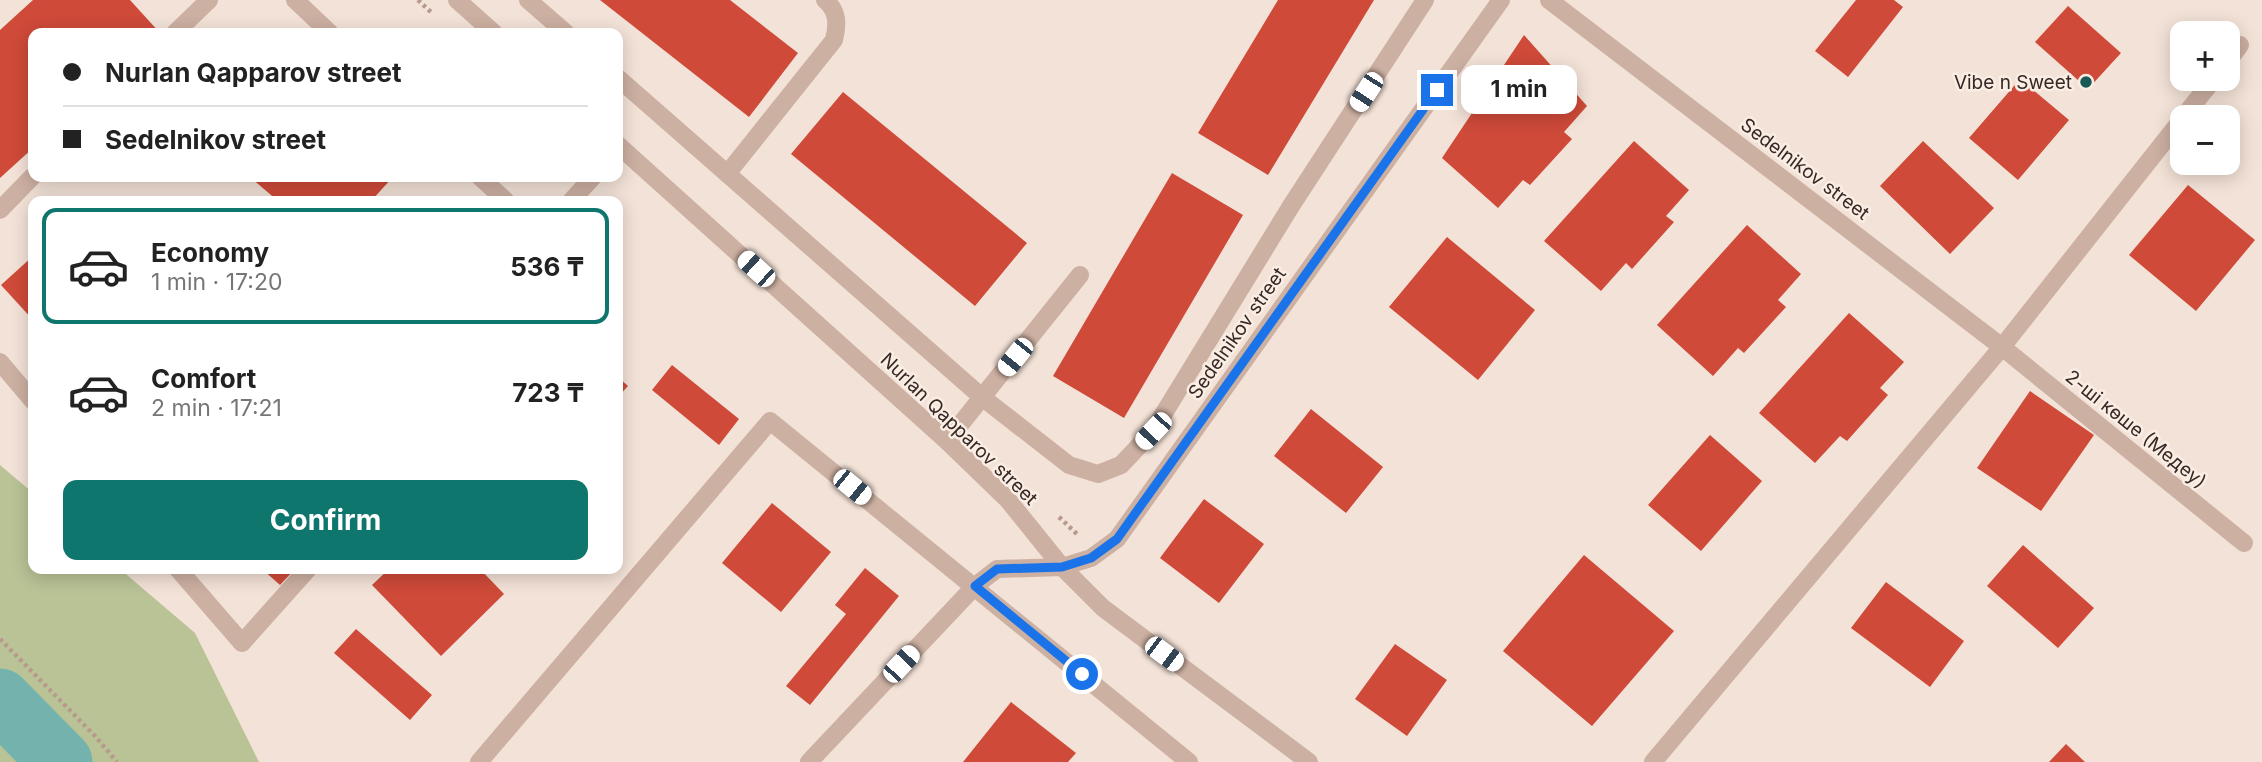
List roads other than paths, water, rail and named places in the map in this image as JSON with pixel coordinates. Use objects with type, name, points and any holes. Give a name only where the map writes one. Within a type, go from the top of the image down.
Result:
[{"type":"street","points":[[180,28],[209,0]]},
{"type":"street","points":[[295,0],[325,28]]},
{"type":"street","points":[[457,0],[488,28]]},
{"type":"street","points":[[528,0],[560,28]]},
{"type":"street","points":[[727,174],[834,40],[836,15],[825,0]]},
{"type":"street","points":[[623,82],[983,398],[1069,465],[1098,474],[1121,465],[1153,431],[1291,206],[1425,0]]},
{"type":"street","name":"Sedelnikov street","points":[[809,762],[975,586],[997,569],[1062,567],[1091,558],[1117,539],[1500,0]]},
{"type":"street","name":"Sedelnikov street","points":[[1549,0],[2002,347]]},
{"type":"street","points":[[2193,105],[2204,91]]},
{"type":"street","points":[[1653,762],[2002,347],[2170,134]]},
{"type":"street","name":"Nurlan Qapparov street","points":[[623,151],[947,441],[1008,500],[1062,567],[1103,608],[1309,762]]},
{"type":"street","points":[[0,210],[28,181]]},
{"type":"street","points":[[485,182],[501,196]]},
{"type":"street","points":[[575,196],[588,182]]},
{"type":"street","points":[[947,441],[1080,275]]},
{"type":"street","name":"2-ші көше (Медеу)","points":[[2002,347],[2244,543]]},
{"type":"street","points":[[0,362],[28,395]]},
{"type":"street","points":[[479,762],[770,421],[1189,762]]},
{"type":"street","points":[[182,574],[242,643],[304,574]]},
{"type":"waterway","points":[[0,700],[61,762]]},
{"type":"place","name":"Vibe n Sweet","points":[[2086,82]]}]
